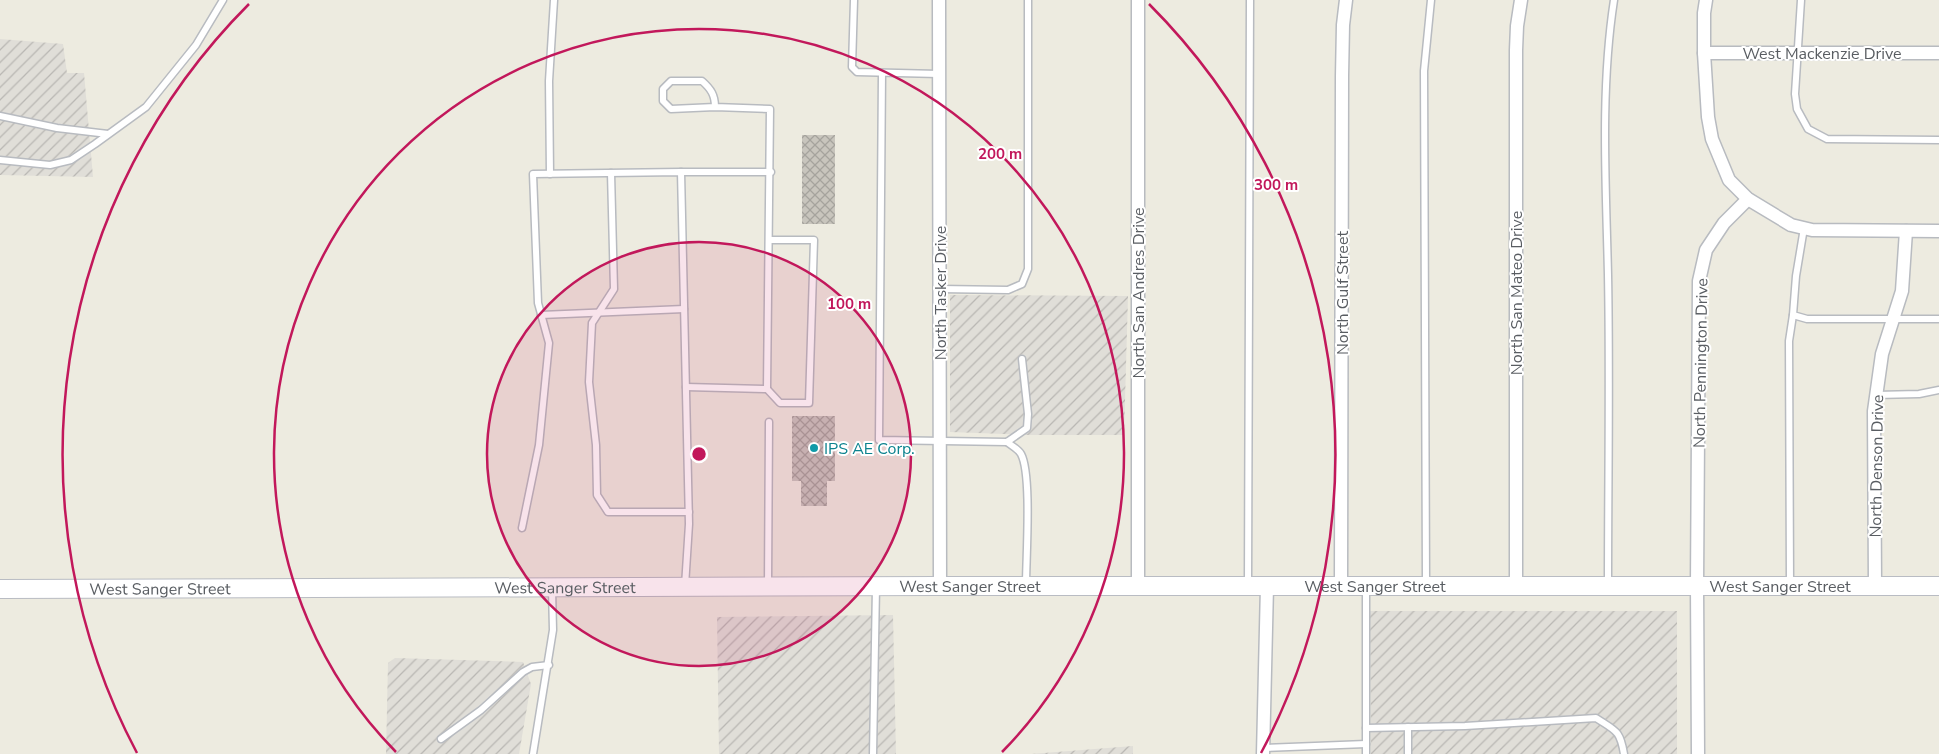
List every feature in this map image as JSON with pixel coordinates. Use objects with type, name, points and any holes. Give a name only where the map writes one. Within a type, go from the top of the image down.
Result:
[{"type":"main road","name":"West Sanger Street","points":[[0,589],[876,586],[1939,586]]},
{"type":"street","name":"North Tasker Drive","points":[[940,0],[940,586]]},
{"type":"street","name":"North San Andres Drive","points":[[1138,0],[1138,586]]},
{"type":"street","name":"North Gulf Street","points":[[1341,586],[1342,86],[1343,25],[1346,0]]},
{"type":"street","name":"North San Mateo Drive","points":[[1516,586],[1516,50],[1521,0]]},
{"type":"street","points":[[1706,0],[1704,13],[1704,53],[1708,117],[1712,139],[1730,180],[1748,199],[1791,225],[1812,230],[1939,231]]},
{"type":"street","name":"West Mackenzie Drive","points":[[1704,53],[1939,53]]},
{"type":"street","name":"North Pennington Drive","points":[[1698,754],[1699,281],[1706,250],[1724,223],[1748,199]]},
{"type":"street","name":"North Denson Drive","points":[[1875,586],[1874,411],[1882,354],[1902,291],[1906,231]]},
{"type":"street","points":[[1263,751],[1267,586]]},
{"type":"lane","points":[[0,160],[50,165],[71,160],[146,107],[196,45],[224,0]]},
{"type":"lane","points":[[550,174],[549,81],[554,0]]},
{"type":"lane","points":[[854,0],[852,67],[857,72],[940,74]]},
{"type":"lane","points":[[940,289],[1008,290],[1022,284],[1028,269],[1028,0]]},
{"type":"lane","points":[[1248,586],[1250,0]]},
{"type":"lane","points":[[1426,586],[1424,71],[1431,0]]},
{"type":"lane","points":[[1608,586],[1608,299],[1605,116],[1608,50],[1614,0]]},
{"type":"lane","points":[[1801,0],[1796,67],[1797,109],[1808,129],[1827,139],[1939,140]]},
{"type":"lane","points":[[882,73],[879,440],[1007,442],[1020,452],[1024,461],[1026,494],[1026,586]]},
{"type":"lane","points":[[715,107],[715,97],[711,89],[702,81],[671,81],[663,89],[663,101],[671,109],[715,107],[770,109],[771,172],[767,389],[780,403],[809,403],[814,240],[770,240]]},
{"type":"lane","points":[[0,116],[57,128],[108,134]]},
{"type":"lane","points":[[681,172],[689,512],[685,587]]},
{"type":"lane","points":[[522,528],[539,445],[549,343],[538,303],[533,174],[771,172]]},
{"type":"lane","points":[[611,173],[614,289],[592,323],[589,382],[596,445],[597,495],[608,512],[689,512]]},
{"type":"lane","points":[[1790,586],[1789,341],[1796,276],[1804,228]]},
{"type":"lane","points":[[541,315],[684,309]]},
{"type":"lane","points":[[1793,315],[1807,319],[1939,319]]},
{"type":"lane","points":[[1007,442],[1027,428],[1028,414],[1022,358]]},
{"type":"lane","points":[[686,388],[767,389]]},
{"type":"lane","points":[[1876,396],[1919,394],[1939,390]]},
{"type":"lane","points":[[768,587],[769,422]]},
{"type":"lane","points":[[873,754],[876,586]]},
{"type":"lane","points":[[1366,586],[1366,754]]},
{"type":"lane","points":[[533,754],[549,665],[553,630],[552,588]]},
{"type":"lane","points":[[441,739],[481,710],[522,672],[532,667],[549,665]]},
{"type":"lane","points":[[1366,728],[1464,726],[1596,718],[1614,729],[1621,738],[1624,754]]},
{"type":"lane","points":[[1408,727],[1408,754]]},
{"type":"lane","points":[[1263,751],[1366,744]]},
{"type":"shaded area","points":[[0,39],[63,44],[67,73],[84,73],[93,177],[0,175]]},
{"type":"shaded area","points":[[950,295],[1128,296],[1124,435],[1028,435],[950,432]]},
{"type":"shaded area","points":[[1370,611],[1677,611],[1677,754],[1371,754]]},
{"type":"shaded area","points":[[893,615],[896,754],[719,754],[717,617]]},
{"type":"shaded area","points":[[395,658],[523,662],[531,684],[519,754],[386,754],[388,663]]},
{"type":"shaded area","points":[[1133,746],[1133,754],[1031,754]]},
{"type":"building","points":[[802,135],[835,135],[835,224],[802,224]]},
{"type":"building","name":"IPS AE Corp.","points":[[792,416],[835,416],[835,481],[827,481],[827,506],[801,506],[801,481],[792,481]]},
{"type":"place","name":"IPS AE Corp.","points":[[814,448]]}]
